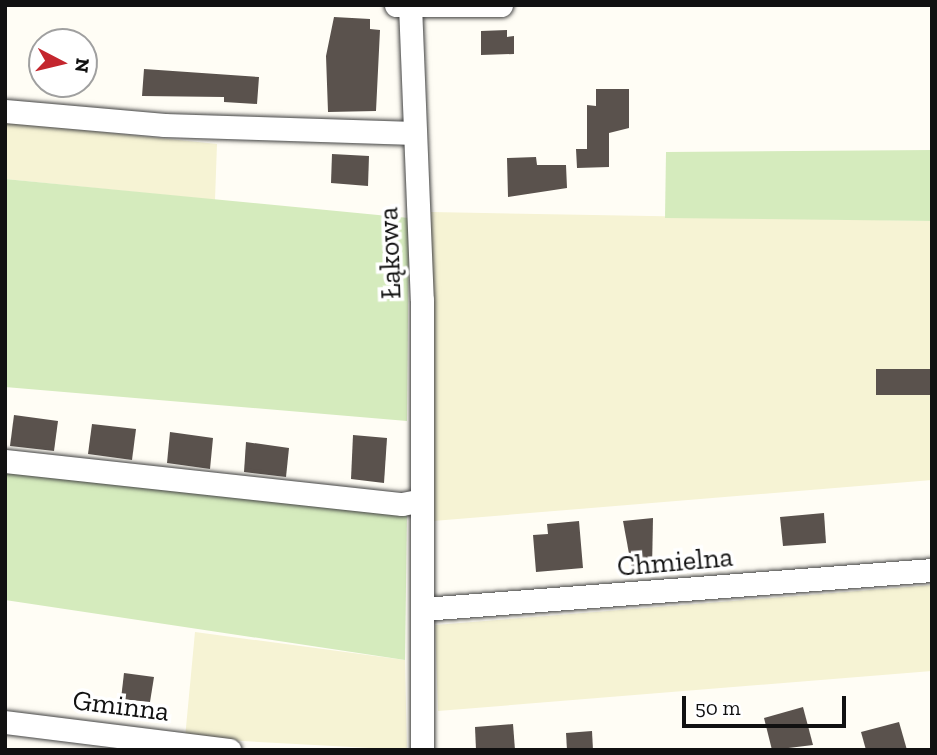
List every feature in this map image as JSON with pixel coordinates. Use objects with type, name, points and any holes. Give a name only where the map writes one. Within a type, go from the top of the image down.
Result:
[{"type":"street","points":[[405,6],[501,5]]},
{"type":"street","name":"Łąkowa","points":[[405,6],[415,133],[422,500],[422,750]]},
{"type":"street","points":[[5,111],[164,125],[415,133]]},
{"type":"street","points":[[5,461],[402,504],[422,500]]},
{"type":"street","name":"Chmielna","points":[[423,609],[932,570]]},
{"type":"street","name":"Gminna","points":[[5,722],[229,750]]},
{"type":"shaded area","points":[[5,122],[217,144],[215,200],[5,179]]},
{"type":"shaded area","points":[[431,212],[932,221],[932,480],[433,521]]},
{"type":"shaded area","points":[[932,585],[932,671],[438,711],[435,625]]},
{"type":"shaded area","points":[[195,632],[405,660],[407,750],[185,738]]},
{"type":"green space","points":[[932,150],[932,221],[665,218],[666,152]]},
{"type":"green space","points":[[5,179],[409,218],[407,421],[5,387]]},
{"type":"green space","points":[[5,468],[407,511],[405,660],[5,600]]},
{"type":"building","points":[[334,17],[370,19],[370,29],[380,30],[376,111],[328,112],[326,56]]},
{"type":"building","points":[[507,30],[507,37],[514,36],[514,54],[481,55],[481,31]]},
{"type":"building","points":[[144,69],[259,77],[257,104],[224,102],[224,97],[142,96]]},
{"type":"building","points":[[596,89],[629,89],[629,128],[609,133],[609,167],[577,168],[576,149],[587,149],[587,105],[596,106]]},
{"type":"building","points":[[332,154],[369,156],[368,186],[331,183]]},
{"type":"building","points":[[536,157],[537,165],[566,165],[567,188],[508,197],[507,158]]},
{"type":"building","points":[[876,369],[932,369],[932,395],[876,395]]},
{"type":"building","points":[[14,415],[58,421],[54,451],[10,446]]},
{"type":"building","points":[[92,424],[136,429],[132,460],[88,454]]},
{"type":"building","points":[[170,432],[213,438],[210,469],[167,463]]},
{"type":"building","points":[[353,435],[387,438],[384,483],[351,479]]},
{"type":"building","points":[[246,442],[289,448],[286,477],[244,472]]},
{"type":"building","points":[[824,513],[826,543],[783,546],[780,517]]},
{"type":"building","points":[[653,518],[652,569],[632,570],[623,521]]},
{"type":"building","points":[[579,521],[583,568],[536,572],[533,535],[548,534],[547,524]]},
{"type":"building","points":[[124,673],[154,677],[150,702],[121,699]]},
{"type":"building","points":[[803,707],[813,745],[772,750],[764,718]]},
{"type":"building","points":[[899,722],[907,750],[866,750],[861,732]]},
{"type":"building","points":[[513,724],[515,750],[476,750],[475,727]]},
{"type":"building","points":[[592,731],[593,750],[567,750],[566,733]]}]
